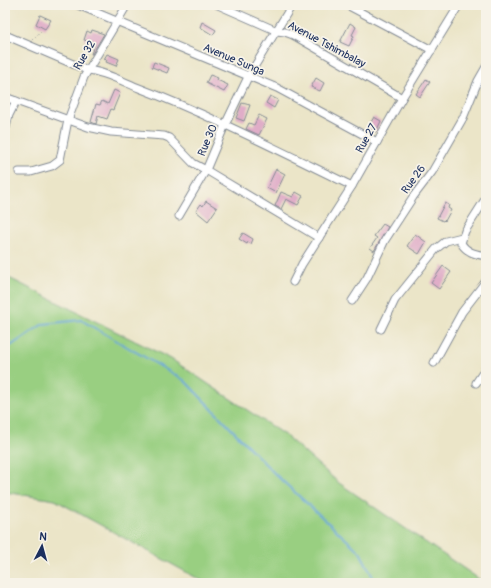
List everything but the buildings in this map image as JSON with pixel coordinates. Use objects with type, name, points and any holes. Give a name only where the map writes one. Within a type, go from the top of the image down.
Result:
[{"type":"street","name":"Avenue Sunga","points":[[78,5],[277,88],[377,142]]},
{"type":"street","name":"Rue 32","points":[[19,172],[31,172],[52,166],[57,164],[60,160],[68,120],[87,70],[127,5]]},
{"type":"street","name":"Avenue Tshimbalay","points":[[218,5],[276,31],[285,32],[293,36],[402,98]]},
{"type":"street","name":"Rue 30","points":[[292,5],[248,77],[225,125],[206,170],[319,238]]},
{"type":"street","points":[[347,5],[432,50]]},
{"type":"street","name":"Rue 27","points":[[293,282],[352,186],[402,98],[459,5]]},
{"type":"street","points":[[5,35],[87,70],[98,72],[162,97],[225,125],[352,186]]},
{"type":"street","name":"Rue 26","points":[[352,301],[367,278],[385,240],[413,197],[432,172],[463,118],[478,81],[486,67]]},
{"type":"street","points":[[5,97],[88,127],[111,132],[164,136],[169,138],[194,163],[206,170],[179,216]]},
{"type":"street","points":[[5,131],[9,115],[16,101]]},
{"type":"street","points":[[486,198],[462,237],[461,243],[469,252],[486,256]]},
{"type":"street","points":[[381,329],[395,300],[436,249],[446,241],[462,237]]},
{"type":"street","points":[[434,363],[462,312],[486,281]]},
{"type":"street","points":[[476,383],[486,368]]},
{"type":"path","points":[[26,44],[41,31]]},
{"type":"green space","points":[[5,276],[171,359],[286,436],[339,483],[485,583],[206,583],[55,500],[5,492]]},
{"type":"waterway","points":[[5,354],[9,347],[43,324],[81,320],[184,380],[276,475],[360,552],[376,583]]}]
